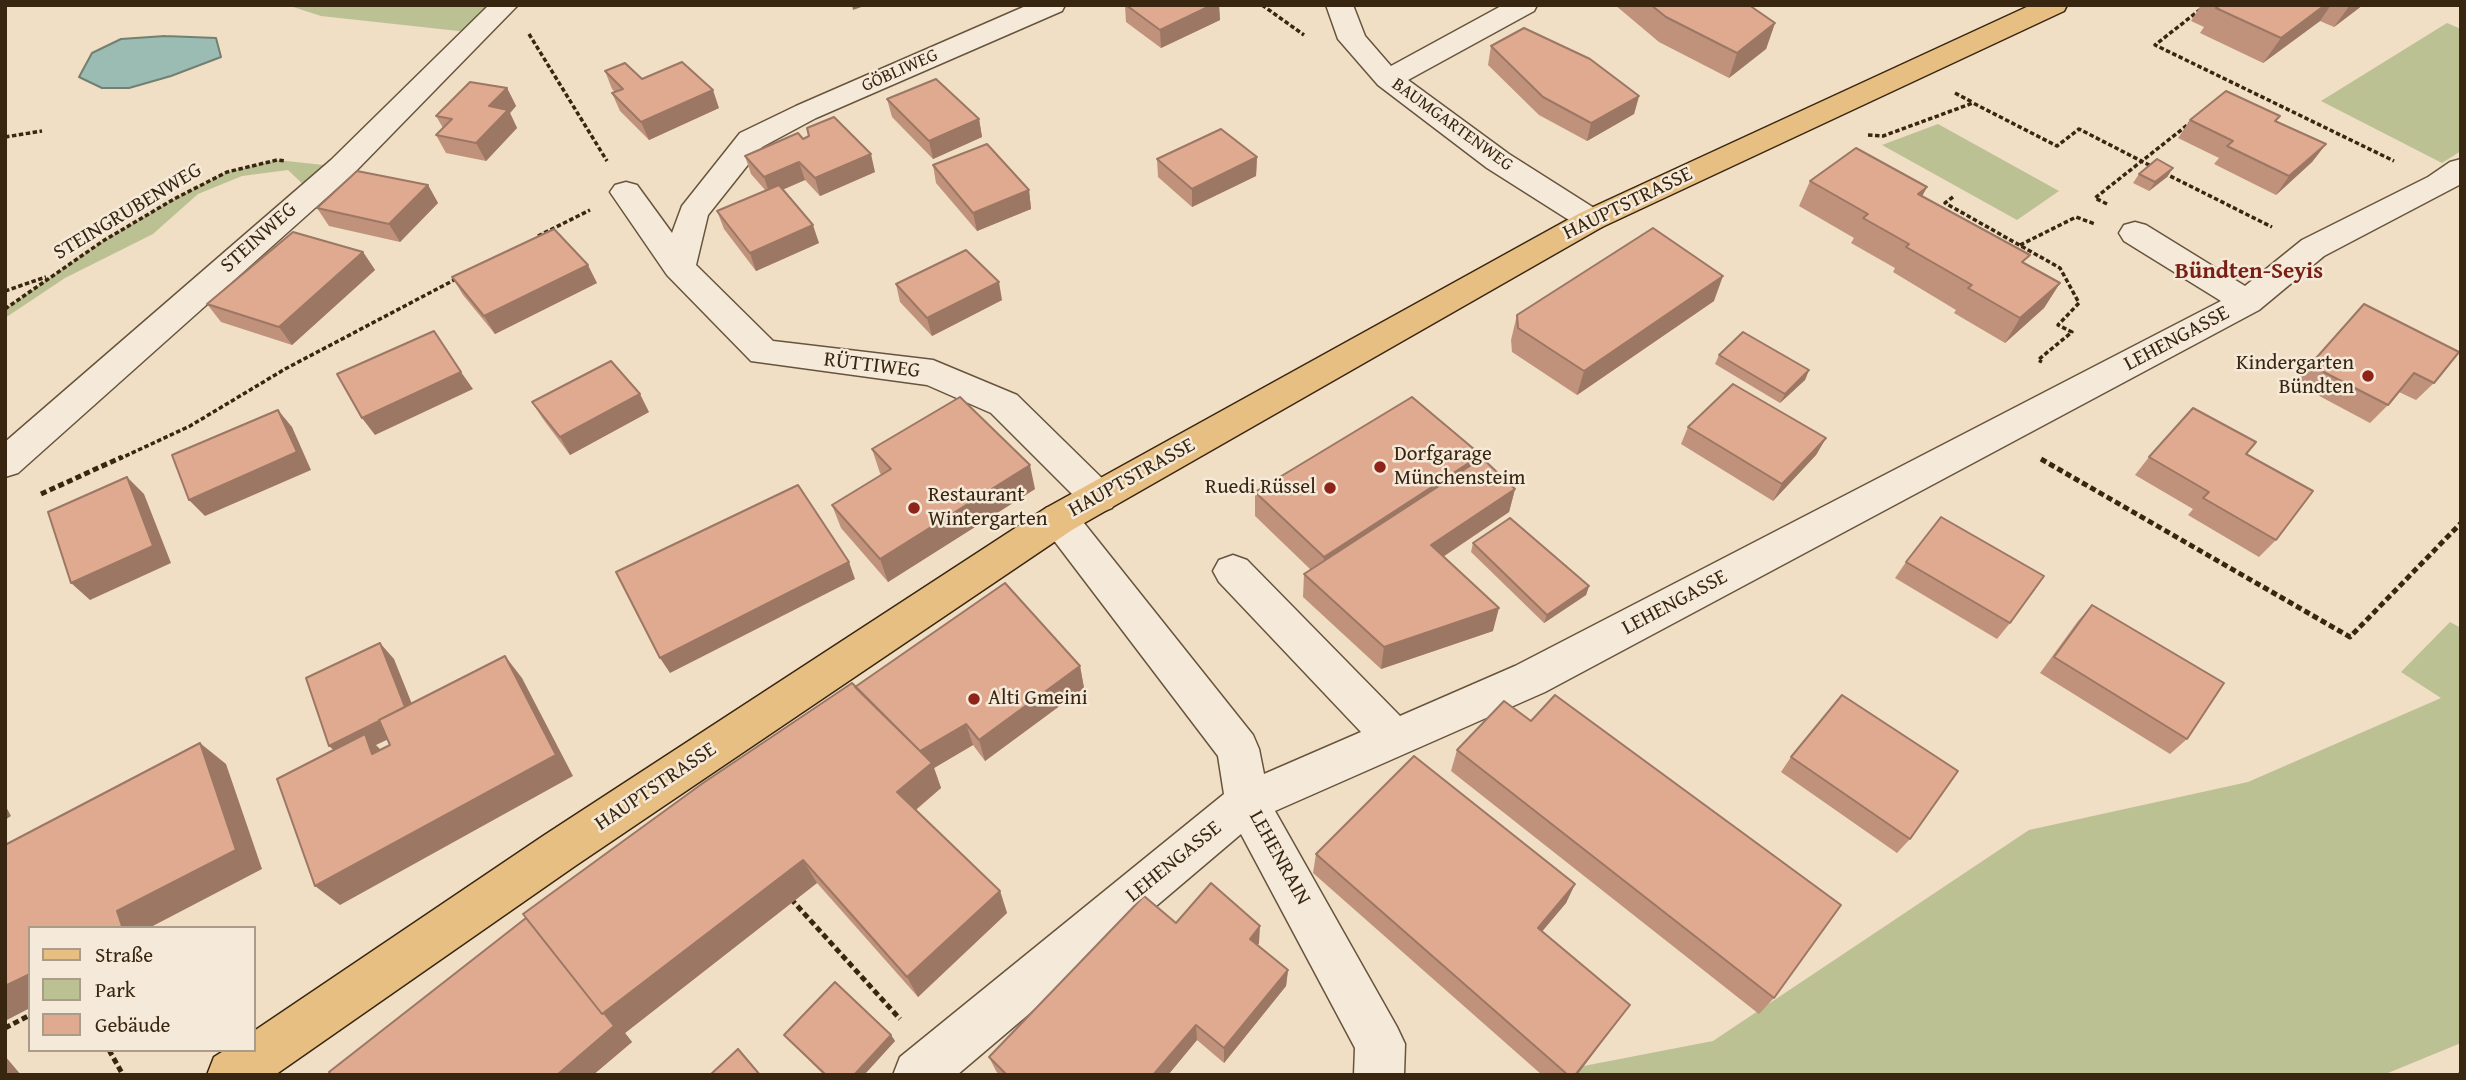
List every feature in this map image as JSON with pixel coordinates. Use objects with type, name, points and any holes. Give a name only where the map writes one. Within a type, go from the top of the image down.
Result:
[{"type":"main road","name":"HAUPTSTRASSE","points":[[232,1075],[559,851],[1059,519],[1591,220],[2054,5]]},
{"type":"street","name":"GÖBLIWEG","points":[[679,267],[693,213],[751,140],[806,112],[1052,5]]},
{"type":"street","name":"BAUMGARTENWEG","points":[[1339,5],[1352,39],[1388,79],[1498,160],[1591,220]]},
{"type":"street","points":[[1388,79],[1524,5]]},
{"type":"street","name":"STEINWEG","points":[[5,463],[515,17]]},
{"type":"street","name":"LEHENGASSE","points":[[927,1067],[1247,802],[1530,679],[2247,302],[2313,248],[2450,176]]},
{"type":"street","name":"RÜTTIWEG","points":[[626,191],[679,267],[764,352],[933,373],[1004,404],[1099,498]]},
{"type":"street","points":[[2135,233],[2247,302]]},
{"type":"street","name":"LEHENRAIN","points":[[1059,519],[1238,748],[1247,802],[1380,1044],[1379,1075]]},
{"type":"street","points":[[1233,571],[1394,738]]},
{"type":"path","points":[[2206,5],[2155,45],[2450,176]]},
{"type":"path","points":[[515,17],[626,191],[529,241]]},
{"type":"path","points":[[2232,91],[2242,85]]},
{"type":"path","points":[[1951,90],[2057,146],[2078,129],[2313,248]]},
{"type":"path","points":[[1825,111],[1865,135],[1883,136],[1973,103]]},
{"type":"path","points":[[2141,161],[2192,122]]},
{"type":"path","points":[[5,138],[42,131]]},
{"type":"path","name":"STEINGRUBENWEG","points":[[5,309],[103,241],[227,172],[277,160],[342,167]]},
{"type":"path","points":[[1953,197],[1945,204],[2060,268],[2079,303],[2058,324],[2072,332],[2038,360],[2079,391]]},
{"type":"path","points":[[39,495],[190,426],[285,369],[468,272]]},
{"type":"path","name":"STEINGRUBENWEG","points":[[5,291],[54,275]]},
{"type":"path","points":[[1997,434],[2350,637],[2461,523]]},
{"type":"path","points":[[788,896],[927,1067]]},
{"type":"path","points":[[5,1028],[28,1017]]},
{"type":"path","points":[[110,1052],[123,1075]]},
{"type":"green space","points":[[287,5],[505,5],[477,33],[321,16]]},
{"type":"green space","points":[[2447,23],[2461,29],[2461,151],[2442,163],[2321,101]]},
{"type":"green space","points":[[1938,124],[2059,191],[2017,220],[1882,145]]},
{"type":"green space","points":[[277,160],[342,167],[311,192],[288,170],[242,176],[198,194],[153,234],[65,278],[5,318],[5,309],[103,241],[174,199],[227,172]]},
{"type":"green space","points":[[2450,622],[2461,628],[2461,1043],[2383,1075],[1537,1075],[1713,1041],[2029,830],[2248,782],[2441,698],[2401,672]]},
{"type":"water","points":[[165,36],[216,38],[221,57],[129,88],[102,88],[79,77],[92,53],[121,39]]},
{"type":"building","points":[[1126,5],[1212,5],[1160,30]]},
{"type":"building","points":[[1651,5],[1749,5],[1775,23],[1737,53],[1666,17]]},
{"type":"building","points":[[2220,5],[2325,5],[2281,38],[2216,8]]},
{"type":"building","points":[[1524,28],[1590,59],[1639,96],[1591,123],[1543,97],[1491,46]]},
{"type":"building","points":[[682,62],[713,90],[641,122],[612,93],[623,89],[605,71],[625,63],[642,79]]},
{"type":"building","points":[[936,79],[979,119],[929,141],[887,99]]},
{"type":"building","points":[[470,82],[507,88],[489,106],[508,110],[476,143],[436,135],[452,119],[436,116]]},
{"type":"building","points":[[2226,91],[2280,116],[2275,121],[2326,144],[2289,176],[2227,146],[2233,141],[2190,120]]},
{"type":"building","points":[[834,117],[871,154],[815,178],[799,162],[764,177],[745,156],[798,133],[803,139],[809,136],[807,128]]},
{"type":"building","points":[[1221,129],[1257,157],[1192,189],[1157,159]]},
{"type":"building","points":[[987,144],[1029,190],[973,213],[933,165]]},
{"type":"building","points":[[1856,148],[1927,187],[1918,194],[2030,255],[2022,262],[2060,283],[2020,318],[1968,288],[1972,285],[1906,247],[1909,244],[1863,218],[1868,214],[1810,181]]},
{"type":"building","points":[[2157,159],[2173,168],[2155,182],[2139,174]]},
{"type":"building","points":[[357,171],[428,185],[389,224],[317,208]]},
{"type":"building","points":[[779,185],[813,225],[750,253],[717,211]]},
{"type":"building","points":[[1653,228],[1723,276],[1584,371],[1518,328],[1517,315]]},
{"type":"building","points":[[554,229],[588,265],[484,316],[452,277]]},
{"type":"building","points":[[293,232],[363,252],[279,327],[207,304]]},
{"type":"building","points":[[966,250],[999,282],[927,318],[896,284]]},
{"type":"building","name":"Kindergarten Bündten","points":[[2364,304],[2459,352],[2434,383],[2414,373],[2388,405],[2310,365]]},
{"type":"building","points":[[434,331],[461,372],[362,418],[337,374]]},
{"type":"building","points":[[1743,332],[1809,370],[1785,394],[1719,355]]},
{"type":"building","points":[[611,361],[640,394],[560,437],[532,402]]},
{"type":"building","points":[[1733,384],[1826,438],[1782,484],[1688,427]]},
{"type":"building","points":[[960,397],[1030,465],[880,559],[832,505],[891,469],[872,449]]},
{"type":"building","points":[[1412,397],[1481,455],[1324,557],[1255,492]]},
{"type":"building","points":[[2193,408],[2256,442],[2246,454],[2313,491],[2276,540],[2203,498],[2209,492],[2149,457]]},
{"type":"building","points":[[278,410],[297,452],[189,500],[172,455]]},
{"type":"building","points":[[1482,458],[1515,489],[1431,545],[1499,608],[1384,647],[1304,574]]},
{"type":"building","points":[[127,477],[153,546],[71,583],[48,512]]},
{"type":"building","points":[[798,485],[849,562],[660,658],[616,572]]},
{"type":"building","points":[[1941,517],[2044,576],[2010,623],[1906,562]]},
{"type":"building","points":[[1510,518],[1589,586],[1547,615],[1473,543]]},
{"type":"building","name":"Alti Gmeini","points":[[1005,583],[1080,666],[979,740],[966,724],[920,751],[855,687]]},
{"type":"building","points":[[2092,605],[2224,683],[2187,739],[2054,657]]},
{"type":"building","points":[[380,643],[405,707],[329,746],[306,678]]},
{"type":"building","points":[[505,656],[556,755],[315,886],[277,779],[365,734],[372,754],[390,745],[379,720]]},
{"type":"building","points":[[852,683],[932,763],[897,792],[1000,891],[907,977],[803,860],[602,1014],[523,914],[703,783]]},
{"type":"building","points":[[1555,695],[1841,905],[1774,998],[1457,750],[1504,701],[1531,721]]},
{"type":"building","points":[[1842,695],[1958,771],[1910,839],[1791,757]]},
{"type":"building","points":[[200,743],[236,850],[117,911],[122,926],[28,926],[28,975],[5,986],[5,845]]},
{"type":"building","points":[[1414,756],[1575,884],[1538,928],[1630,1005],[1575,1075],[1568,1075],[1316,854]]},
{"type":"building","points":[[1211,883],[1260,926],[1250,939],[1288,970],[1224,1048],[1196,1025],[1153,1075],[1007,1075],[989,1057],[1144,896],[1176,923]]},
{"type":"building","points":[[526,918],[614,1026],[557,1075],[331,1075],[329,1072]]},
{"type":"building","points":[[835,982],[891,1035],[854,1075],[826,1075],[784,1035]]},
{"type":"building","points":[[738,1049],[760,1075],[710,1075]]},
{"type":"tram line","points":[[2455,1075],[2461,1073]]},
{"type":"place","name":"Kindergarten Bündten","points":[[2368,376]]},
{"type":"place","name":"Dorfgarage Münchensteim","points":[[1380,467]]},
{"type":"place","name":"Ruedi Rüssel","points":[[1330,488]]},
{"type":"place","name":"Restaurant Wintergarten","points":[[914,508]]},
{"type":"place","name":"Alti Gmeini","points":[[974,699]]},
{"type":"district","name":"Bündten-Seyis","points":[[2249,272]]}]
